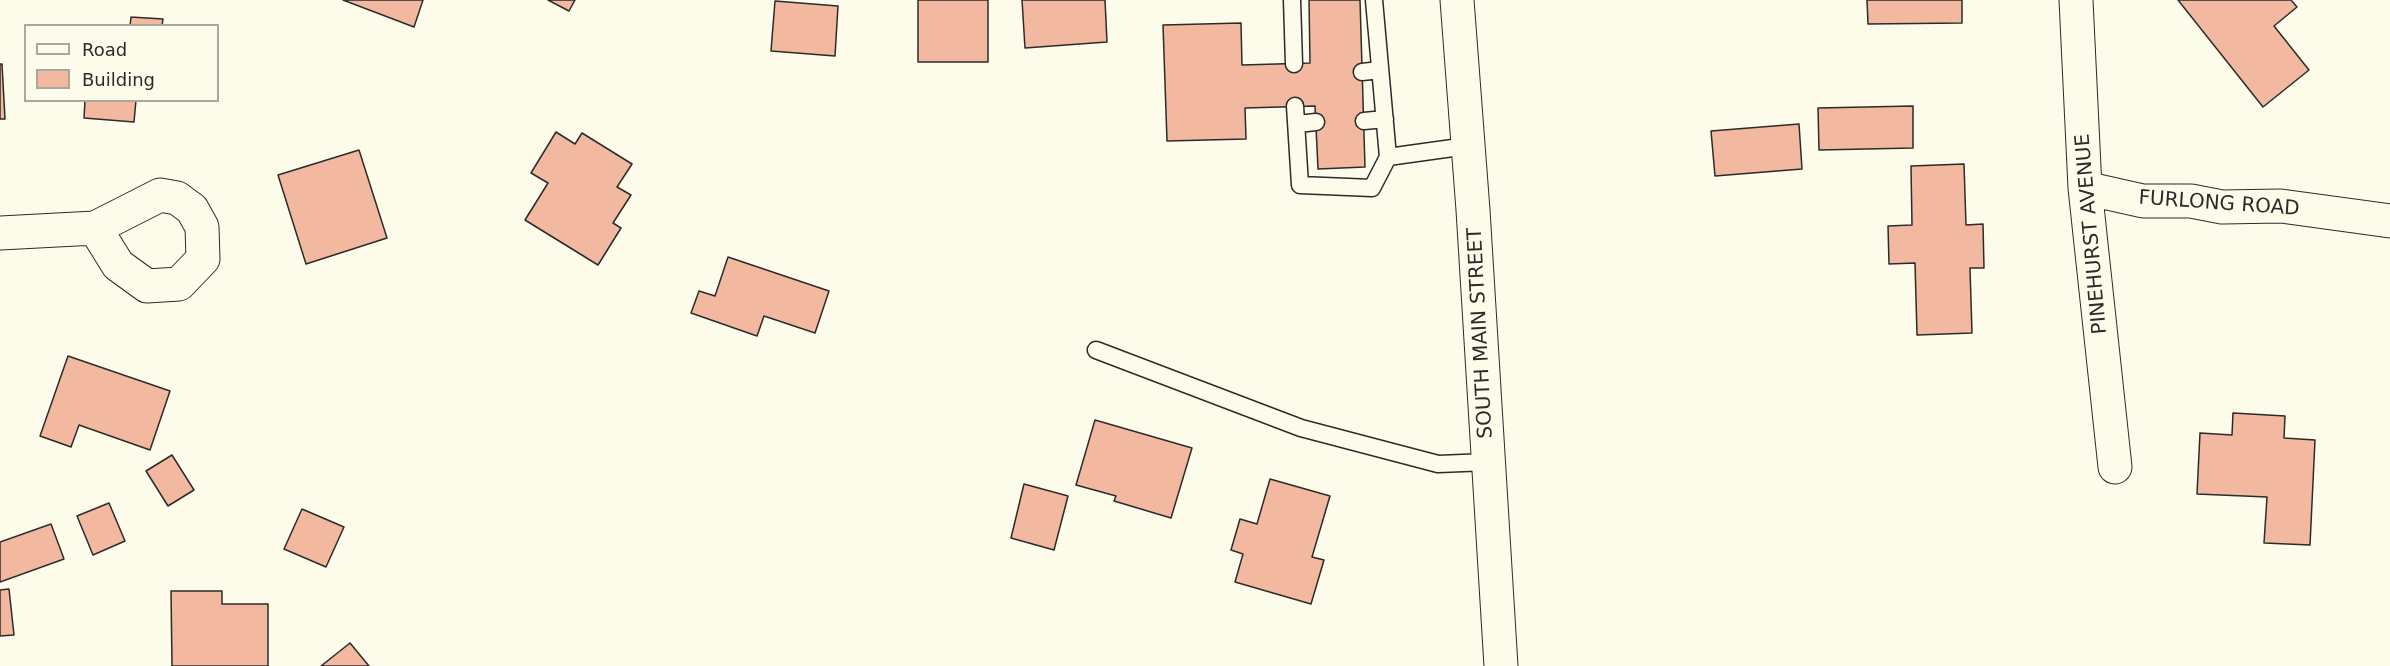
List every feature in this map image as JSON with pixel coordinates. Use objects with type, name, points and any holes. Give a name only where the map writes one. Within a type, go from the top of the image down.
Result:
[{"type":"street","name":"SOUTH MAIN STREET","points":[[1457,0],[1501,666]]},
{"type":"street","name":"PINEHURST AVENUE","points":[[2076,0],[2085,188],[2115,467]]},
{"type":"street","name":"FURLONG ROAD","points":[[2085,188],[2143,201],[2190,201],[2222,207],[2281,206],[2390,221]]},
{"type":"street","points":[[0,233],[95,228]]},
{"type":"lane","points":[[1292,0],[1301,26],[1294,64]]},
{"type":"lane","points":[[1295,106],[1300,184],[1372,188],[1388,157],[1380,70],[1368,20],[1374,0]]},
{"type":"lane","points":[[1362,72],[1380,70]]},
{"type":"lane","points":[[1364,121],[1385,119]]},
{"type":"lane","points":[[1297,124],[1316,122]]},
{"type":"lane","points":[[1388,157],[1467,146]]},
{"type":"lane","points":[[1096,350],[1301,428],[1438,464],[1488,462]]},
{"type":"building","points":[[343,0],[423,0],[414,27]]},
{"type":"building","points":[[548,0],[575,0],[569,11]]},
{"type":"building","points":[[918,0],[988,0],[988,62],[918,62]]},
{"type":"building","points":[[1022,0],[1105,0],[1107,42],[1025,48]]},
{"type":"building","points":[[1309,0],[1360,0],[1365,167],[1318,169],[1315,106],[1245,108],[1246,139],[1167,141],[1163,25],[1241,23],[1242,65],[1310,63]]},
{"type":"building","points":[[1867,0],[1962,0],[1962,23],[1868,24]]},
{"type":"building","points":[[2178,0],[2291,0],[2297,7],[2274,26],[2309,70],[2263,107]]},
{"type":"building","points":[[775,1],[838,6],[835,56],[771,51]]},
{"type":"building","points":[[131,17],[163,19],[162,24],[130,24]]},
{"type":"building","points":[[0,64],[2,64],[5,119],[0,119]]},
{"type":"building","points":[[85,102],[136,102],[134,122],[84,118]]},
{"type":"building","points":[[1913,106],[1913,148],[1819,150],[1818,108]]},
{"type":"building","points":[[1799,124],[1802,169],[1715,176],[1711,131]]},
{"type":"building","points":[[556,132],[575,144],[582,133],[632,164],[617,187],[631,195],[613,223],[621,228],[598,265],[525,220],[548,183],[531,173]]},
{"type":"building","points":[[359,150],[387,238],[306,264],[278,175]]},
{"type":"building","points":[[1964,164],[1966,225],[1983,224],[1984,268],[1970,268],[1972,333],[1917,335],[1915,263],[1889,264],[1888,226],[1912,225],[1911,166]]},
{"type":"building","points":[[728,257],[829,291],[815,333],[764,316],[757,336],[691,313],[699,291],[715,296]]},
{"type":"building","points":[[68,356],[170,391],[150,450],[79,425],[71,447],[40,436]]},
{"type":"building","points":[[2233,413],[2285,416],[2284,438],[2315,440],[2310,545],[2264,543],[2267,497],[2197,494],[2200,433],[2232,435]]},
{"type":"building","points":[[1095,420],[1192,448],[1171,518],[1114,501],[1116,496],[1076,485]]},
{"type":"building","points":[[172,455],[194,490],[168,506],[146,471]]},
{"type":"building","points":[[1270,479],[1330,496],[1312,557],[1324,560],[1311,604],[1235,582],[1243,554],[1231,550],[1240,519],[1257,524]]},
{"type":"building","points":[[1024,484],[1068,496],[1054,550],[1011,538]]},
{"type":"building","points":[[109,503],[125,541],[93,555],[77,516]]},
{"type":"building","points":[[302,509],[344,527],[326,567],[284,549]]},
{"type":"building","points":[[51,524],[64,559],[0,582],[0,542]]},
{"type":"building","points":[[9,589],[14,635],[0,636],[0,590]]},
{"type":"building","points":[[171,591],[222,591],[222,604],[268,604],[268,666],[172,666]]},
{"type":"building","points":[[350,643],[369,666],[321,666]]}]
